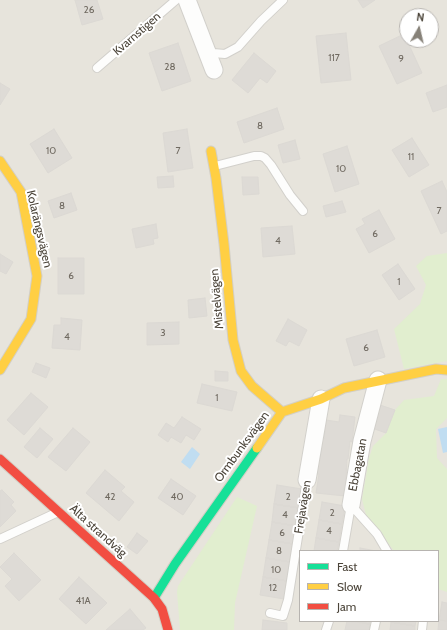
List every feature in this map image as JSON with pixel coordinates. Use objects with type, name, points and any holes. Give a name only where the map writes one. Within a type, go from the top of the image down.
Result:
[{"type":"street","points":[[187,0],[205,43],[214,70]]},
{"type":"street","name":"Mistelvägen","points":[[211,151],[224,244],[233,340],[241,370],[252,386],[282,412]]},
{"type":"street","name":"Kolarängsvägen","points":[[0,161],[21,192],[37,276],[31,320],[0,370]]},
{"type":"street","name":"Ormbunksvägen","points":[[154,598],[175,564],[282,412],[344,388],[436,369],[447,370]]},
{"type":"street","name":"Ebbagatan","points":[[351,505],[362,441],[378,380]]},
{"type":"street","name":"Frejavägen","points":[[307,480],[321,398]]},
{"type":"street","name":"Älta strandväg","points":[[0,458],[154,598],[162,609],[168,630]]},
{"type":"lane","name":"Kvarnstigen","points":[[97,68],[176,0]]},
{"type":"lane","points":[[205,43],[213,53],[225,54],[238,47],[261,21],[283,0]]},
{"type":"lane","points":[[214,166],[254,156],[261,156],[265,158],[290,195],[303,211]]},
{"type":"lane","name":"Frejavägen","points":[[270,613],[283,616],[288,600],[307,480]]},
{"type":"lane","points":[[351,505],[377,534],[387,550]]},
{"type":"lane","name":"Ebbagatan","points":[[342,550],[351,505]]},
{"type":"lane","points":[[0,539],[58,512]]},
{"type":"shaded area","points":[[0,0],[447,0],[447,630],[0,630]]},
{"type":"green space","points":[[447,253],[447,361],[404,369],[394,329],[420,304],[426,285],[416,266],[427,256]]},
{"type":"green space","points":[[441,379],[447,379],[447,418],[436,429],[437,458],[447,469],[447,592],[439,589],[439,550],[393,550],[366,515],[362,499],[369,458],[373,446],[386,433],[395,410],[404,400],[434,396]]},
{"type":"green space","points":[[237,497],[257,506],[235,603],[234,630],[180,630],[177,592],[178,586]]},
{"type":"water","points":[[447,427],[447,452],[443,453],[438,429]]},
{"type":"water","points":[[192,447],[200,454],[190,469],[181,462]]},
{"type":"building","points":[[75,0],[97,0],[103,19],[82,25]]},
{"type":"building","points":[[358,0],[375,0],[363,8]]},
{"type":"building","points":[[346,33],[351,80],[321,83],[316,36]]},
{"type":"building","points":[[399,36],[399,48],[410,48],[422,73],[397,84],[379,46]]},
{"type":"building","points":[[178,43],[191,81],[162,91],[149,53]]},
{"type":"building","points":[[254,53],[276,71],[267,83],[260,78],[248,93],[232,80]]},
{"type":"building","points":[[0,83],[10,89],[0,105]]},
{"type":"building","points":[[447,85],[447,107],[433,112],[426,93]]},
{"type":"building","points":[[277,108],[284,129],[244,143],[237,122]]},
{"type":"building","points":[[54,129],[72,158],[48,173],[30,144]]},
{"type":"building","points":[[187,129],[193,168],[168,172],[163,133]]},
{"type":"building","points":[[412,138],[429,165],[409,177],[392,150]]},
{"type":"building","points":[[295,140],[300,159],[283,163],[278,145]]},
{"type":"building","points":[[347,146],[359,184],[335,192],[323,154]]},
{"type":"building","points":[[173,176],[174,187],[158,188],[157,177]]},
{"type":"building","points":[[242,177],[258,177],[259,194],[243,195]]},
{"type":"building","points":[[442,181],[447,192],[447,231],[441,234],[421,191]]},
{"type":"building","points":[[71,193],[77,210],[54,218],[48,201]]},
{"type":"building","points":[[342,201],[346,212],[326,217],[323,206]]},
{"type":"building","points":[[379,210],[395,239],[369,253],[356,229],[365,224],[362,219]]},
{"type":"building","points":[[156,224],[158,238],[153,239],[154,244],[136,248],[132,229]]},
{"type":"building","points":[[292,226],[295,254],[263,257],[261,228]]},
{"type":"building","points":[[0,254],[13,262],[6,274],[0,271]]},
{"type":"building","points":[[58,258],[84,258],[84,294],[58,294]]},
{"type":"building","points":[[398,264],[415,289],[399,300],[382,275]]},
{"type":"building","points":[[205,298],[207,316],[189,318],[188,300]]},
{"type":"building","points":[[61,318],[82,320],[80,350],[52,348],[54,325],[61,325]]},
{"type":"building","points":[[288,319],[307,330],[299,346],[289,341],[286,346],[276,341]]},
{"type":"building","points":[[179,322],[179,344],[147,345],[147,323]]},
{"type":"building","points":[[377,330],[385,357],[354,366],[346,339]]},
{"type":"building","points":[[36,363],[50,368],[46,378],[32,372]]},
{"type":"building","points":[[215,371],[228,372],[228,381],[215,381]]},
{"type":"building","points":[[202,384],[237,392],[232,411],[197,403]]},
{"type":"building","points":[[31,393],[48,407],[24,435],[7,420]]},
{"type":"building","points":[[380,405],[395,410],[386,433],[372,428]]},
{"type":"building","points":[[340,415],[355,417],[352,442],[350,441],[347,459],[345,496],[316,493],[319,474],[316,474],[318,457],[320,457],[322,438],[324,439],[326,420],[339,422]]},
{"type":"building","points":[[182,417],[201,429],[194,440],[186,435],[181,443],[171,437],[168,442],[158,435],[166,423],[174,428]]},
{"type":"building","points":[[40,428],[53,439],[37,458],[24,447]]},
{"type":"building","points":[[73,428],[90,442],[66,471],[48,457]]},
{"type":"building","points":[[105,470],[125,487],[121,491],[134,502],[119,521],[86,493]]},
{"type":"building","points":[[171,479],[196,496],[183,515],[158,498]]},
{"type":"building","points":[[277,485],[302,489],[299,508],[274,504]]},
{"type":"building","points":[[2,490],[14,502],[11,505],[16,511],[0,527],[0,491]]},
{"type":"building","points":[[322,502],[345,506],[342,524],[319,520]]},
{"type":"building","points":[[274,504],[299,508],[296,526],[272,522]]},
{"type":"building","points":[[319,520],[342,524],[339,542],[316,538]]},
{"type":"building","points":[[272,522],[296,526],[293,544],[269,540]]},
{"type":"building","points":[[137,533],[148,541],[137,554],[127,547]]},
{"type":"building","points":[[316,538],[339,542],[337,550],[314,550]]},
{"type":"building","points":[[269,540],[293,544],[290,562],[266,558]]},
{"type":"building","points":[[360,548],[371,550],[360,550]]},
{"type":"building","points":[[14,553],[41,580],[19,601],[5,586],[12,579],[0,567]]},
{"type":"building","points":[[266,558],[290,562],[287,581],[263,577]]},
{"type":"building","points":[[79,577],[107,603],[86,624],[59,599]]},
{"type":"building","points":[[263,577],[287,581],[284,599],[260,595]]},
{"type":"building","points":[[442,602],[447,603],[447,621],[439,620]]},
{"type":"building","points":[[130,609],[146,628],[143,630],[106,630]]},
{"type":"building","points":[[263,620],[287,623],[287,630],[262,630]]},
{"type":"building","points":[[439,620],[447,621],[447,630],[438,630]]},
{"type":"building","points":[[347,622],[370,624],[369,630],[345,630]]},
{"type":"building","points":[[359,622],[370,622],[370,624]]},
{"type":"building","points":[[391,622],[416,622],[415,626]]},
{"type":"building","points":[[391,622],[415,626],[415,630],[390,630]]},
{"type":"traffic: fast","points":[[154,598],[175,564],[257,448]]},
{"type":"traffic: slow","points":[[211,151],[216,178],[224,244],[233,340],[241,371],[252,386],[282,412]]},
{"type":"traffic: slow","points":[[0,161],[21,192],[37,276],[31,319],[0,370]]},
{"type":"traffic: slow","points":[[257,448],[282,412],[321,399],[344,388],[436,369],[447,370]]},
{"type":"traffic: jam","points":[[0,459],[154,598],[162,609],[168,630]]}]
